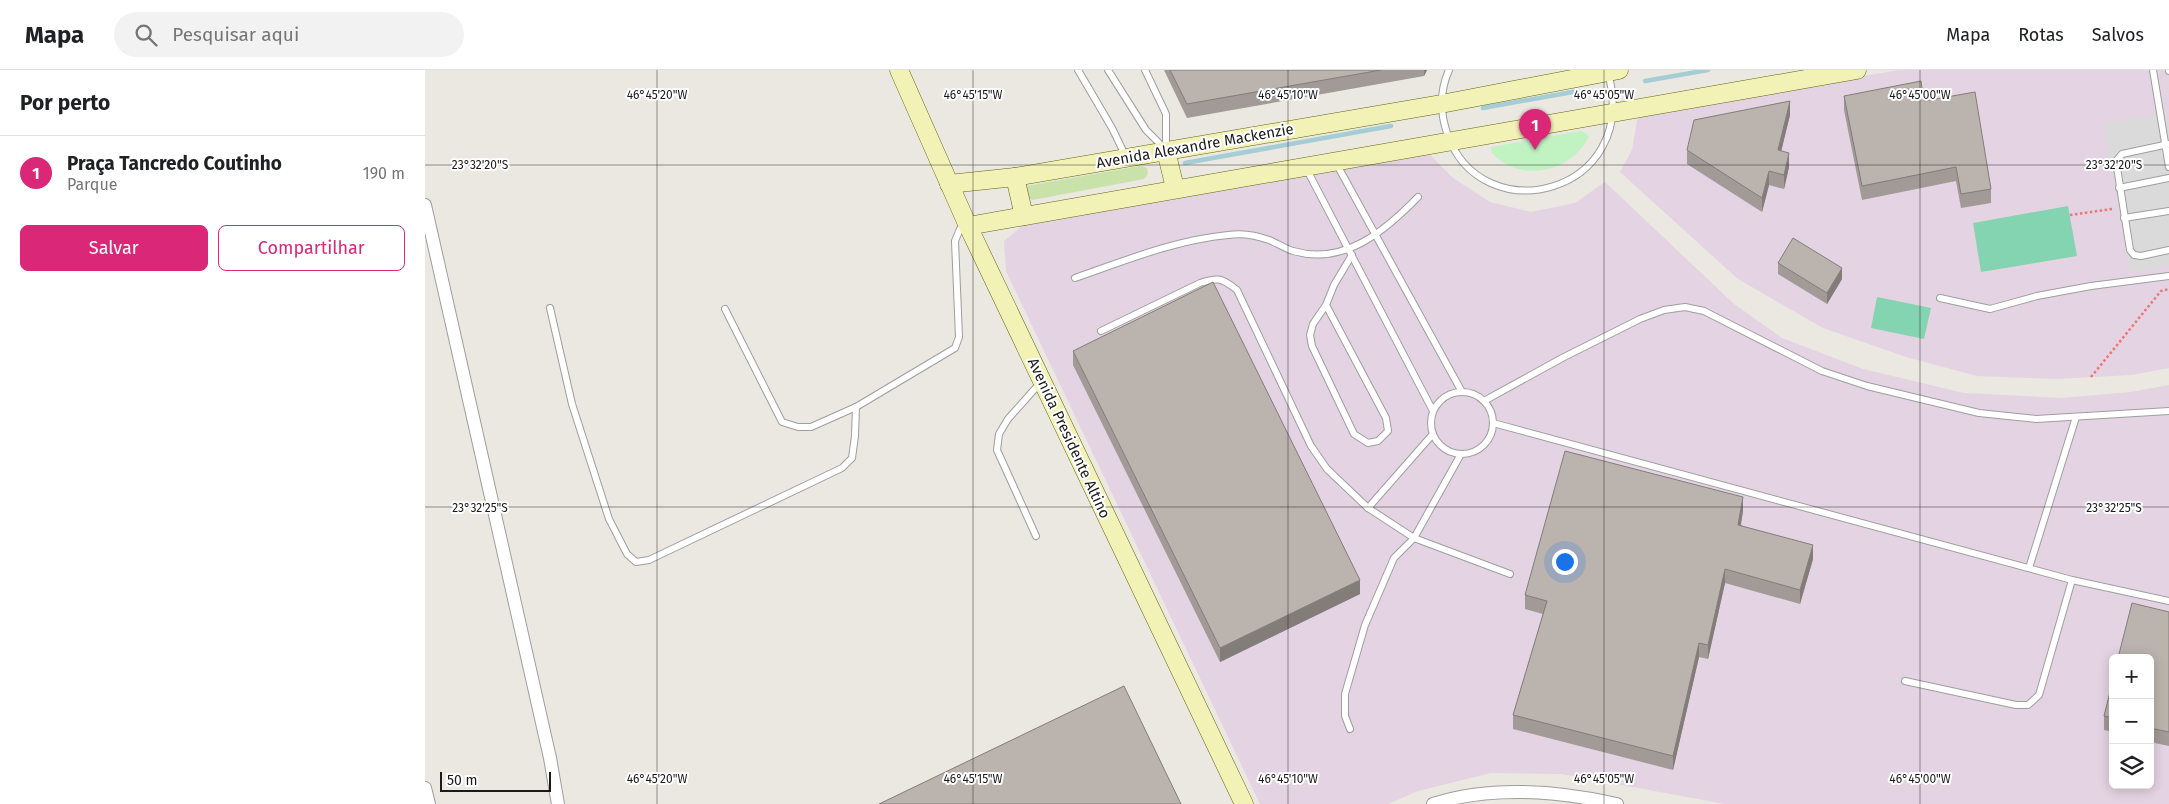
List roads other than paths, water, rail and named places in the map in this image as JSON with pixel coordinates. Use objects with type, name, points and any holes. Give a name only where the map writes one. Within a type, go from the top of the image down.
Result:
[{"type":"street","name":"Avenida Presidente Altino","points":[[899,70],[968,226],[1243,804]]},
{"type":"street","points":[[968,226],[1175,188],[1857,70]]},
{"type":"street","name":"Avenida Alexandre Mackenzie","points":[[949,184],[1015,177],[1441,104],[1611,71]]},
{"type":"street","points":[[1166,151],[1175,188]]},
{"type":"street","points":[[1015,177],[1024,216]]},
{"type":"street","points":[[425,205],[550,758],[557,804]]},
{"type":"street","points":[[425,788],[429,804]]},
{"type":"street","points":[[1433,804],[1449,799],[1525,791],[1555,793],[1610,803]]},
{"type":"lane","points":[[1078,70],[1112,128],[1126,158]]},
{"type":"lane","points":[[1108,70],[1146,130],[1166,151]]},
{"type":"lane","points":[[1145,70],[1166,114],[1166,151]]},
{"type":"lane","points":[[1449,70],[1444,83],[1441,104],[1443,123],[1449,141],[1471,169],[1501,186],[1525,190],[1549,188],[1571,179],[1589,165],[1606,140],[1614,112]]},
{"type":"lane","points":[[2153,70],[2167,145],[2169,167]]},
{"type":"lane","name":"Avenida Alexandre Mackenzie","points":[[1611,71],[1614,112]]},
{"type":"lane","points":[[2167,145],[2122,154],[2116,161],[2130,250],[2134,255],[2141,256],[2169,250]]},
{"type":"lane","points":[[1334,161],[1462,392]]},
{"type":"lane","points":[[1305,166],[1433,411]]},
{"type":"lane","points":[[2119,188],[2169,178]]},
{"type":"lane","points":[[1075,278],[1159,250],[1228,234],[1248,235],[1268,240],[1291,250],[1309,254],[1348,249],[1375,236],[1394,222],[1418,197]]},
{"type":"lane","points":[[2124,218],[2169,211]]},
{"type":"lane","points":[[725,309],[782,422],[798,427],[811,426],[856,407],[955,348],[959,337],[955,241],[960,229],[968,226]]},
{"type":"lane","points":[[1326,304],[1386,418],[1388,431],[1378,441],[1368,443],[1354,434],[1312,346],[1310,335],[1313,324],[1352,256]]},
{"type":"lane","points":[[1940,298],[1990,309],[2037,296],[2091,286],[2169,276]]},
{"type":"lane","points":[[1101,331],[1200,283],[1213,279],[1223,279],[1237,290],[1311,446],[1327,469],[1368,508],[1414,538],[1510,574]]},
{"type":"lane","points":[[1484,401],[1564,356],[1640,319],[1664,310],[1685,307],[1704,311],[1822,371],[1867,386],[1979,413],[2036,419],[2169,411]]},
{"type":"lane","points":[[550,308],[573,404],[609,519],[627,554],[636,562],[649,560],[843,468],[852,458],[856,407]]},
{"type":"lane","points":[[1036,536],[997,450],[999,434],[1008,419],[1042,381]]},
{"type":"lane","points":[[1462,392],[1474,394],[1484,401],[1491,412],[1493,423],[1490,435],[1483,445],[1473,452],[1461,454],[1449,452],[1439,444],[1433,434],[1431,423],[1433,411],[1440,401],[1450,394],[1462,392]]},
{"type":"lane","points":[[2029,568],[2075,417]]},
{"type":"lane","points":[[1493,423],[2072,580],[2169,601]]},
{"type":"lane","points":[[1368,508],[1433,434]]},
{"type":"lane","points":[[1350,729],[1345,716],[1345,694],[1365,625],[1394,558],[1414,538],[1461,454]]},
{"type":"lane","points":[[1905,681],[2015,705],[2028,705],[2039,695],[2072,580]]},
{"type":"waterway","points":[[1645,81],[1708,70]]},
{"type":"waterway","points":[[1483,108],[1578,91]]},
{"type":"waterway","points":[[1185,163],[1391,126]]},
{"type":"place","name":"Praça Tancredo Coutinho","points":[[1535,150]]}]
